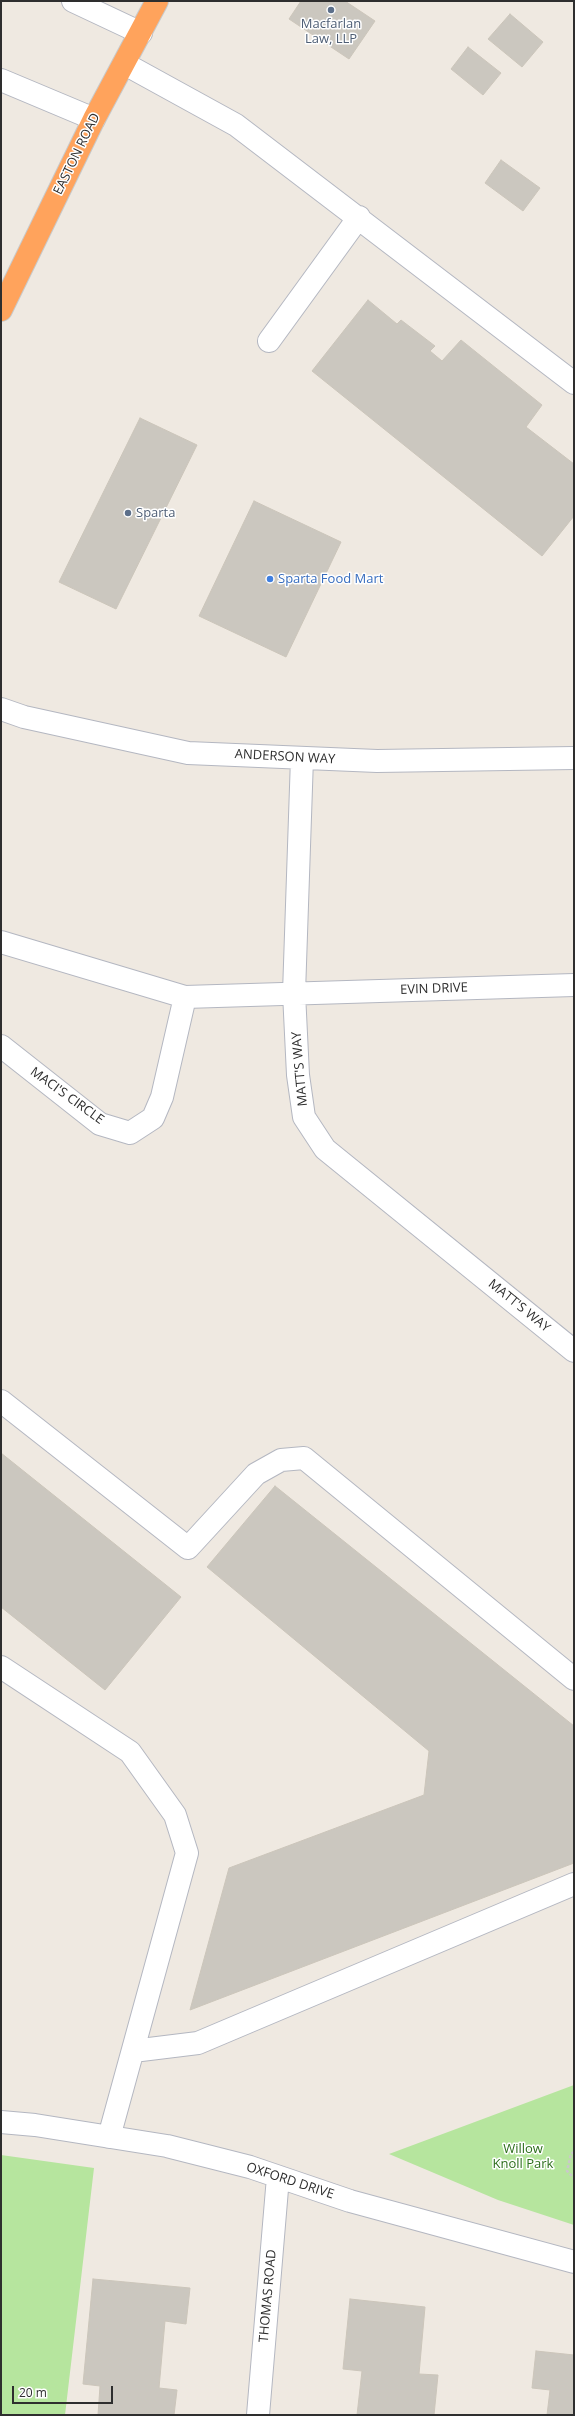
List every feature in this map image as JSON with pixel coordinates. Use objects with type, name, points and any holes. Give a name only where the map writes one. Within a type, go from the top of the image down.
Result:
[{"type":"highway","name":"EASTON ROAD","points":[[1,310],[94,119],[125,64],[157,1]]},
{"type":"street","points":[[73,1],[141,33]]},
{"type":"street","points":[[125,64],[236,125],[359,217],[574,383]]},
{"type":"street","points":[[1,80],[94,119]]},
{"type":"street","points":[[269,341],[359,217]]},
{"type":"street","name":"ANDERSON WAY","points":[[1,709],[24,717],[188,753],[377,761],[574,758]]},
{"type":"street","name":"MATT'S WAY","points":[[302,758],[294,993],[298,1075],[304,1117],[325,1149],[574,1351]]},
{"type":"street","points":[[1,942],[185,997],[294,993]]},
{"type":"street","name":"EVIN DRIVE","points":[[294,993],[574,985]]},
{"type":"street","name":"MACI'S CIRCLE","points":[[1,1046],[100,1124],[130,1133],[153,1118],[162,1097],[185,997]]},
{"type":"street","points":[[1,1401],[188,1548],[256,1474],[281,1460],[304,1458],[574,1678]]},
{"type":"street","points":[[1,1667],[130,1752],[176,1815],[187,1853],[109,2137]]},
{"type":"street","points":[[133,2051],[198,2043],[574,1884]]},
{"type":"street","name":"OXFORD DRIVE","points":[[1,2122],[35,2125],[167,2146],[250,2167],[350,2201],[574,2262]]},
{"type":"street","name":"THOMAS ROAD","points":[[258,2415],[278,2177]]},
{"type":"path","points":[[574,2152],[571,2154],[567,2171],[574,2178]]},
{"type":"green space","name":"Willow Knoll Park","points":[[574,2085],[574,2225],[498,2200],[389,2154]]},
{"type":"green space","points":[[1,2155],[94,2168],[65,2415],[1,2415]]},
{"type":"building","points":[[301,1],[345,1],[375,21],[349,59],[289,19]]},
{"type":"building","points":[[510,14],[543,42],[522,67],[488,39]]},
{"type":"building","points":[[468,47],[501,73],[483,95],[451,69]]},
{"type":"building","points":[[501,160],[540,188],[523,211],[485,183]]},
{"type":"building","points":[[368,300],[397,324],[401,320],[435,346],[430,351],[442,361],[461,340],[542,405],[526,427],[574,464],[574,516],[542,556],[312,371]]},
{"type":"building","name":"Sparta","points":[[140,418],[197,445],[116,609],[59,582]]},
{"type":"building","name":"Sparta Food Mart","points":[[254,501],[341,542],[286,657],[199,616]]},
{"type":"building","points":[[1,1453],[181,1597],[105,1690],[1,1607]]},
{"type":"building","points":[[275,1486],[574,1726],[574,1863],[190,2010],[229,1868],[424,1795],[429,1751],[207,1567]]},
{"type":"building","points":[[93,2279],[190,2288],[186,2324],[165,2321],[159,2388],[177,2390],[174,2415],[98,2415],[100,2386],[83,2384]]},
{"type":"building","points":[[350,2299],[425,2307],[419,2374],[438,2375],[434,2415],[357,2415],[362,2371],[343,2369]]},
{"type":"building","points":[[536,2351],[574,2355],[574,2415],[547,2415],[550,2390],[532,2388]]},
{"type":"place","name":"Macfarlan Law, LLP","points":[[331,10]]},
{"type":"place","name":"Sparta","points":[[128,513]]},
{"type":"place","name":"Sparta Food Mart","points":[[270,579]]}]
